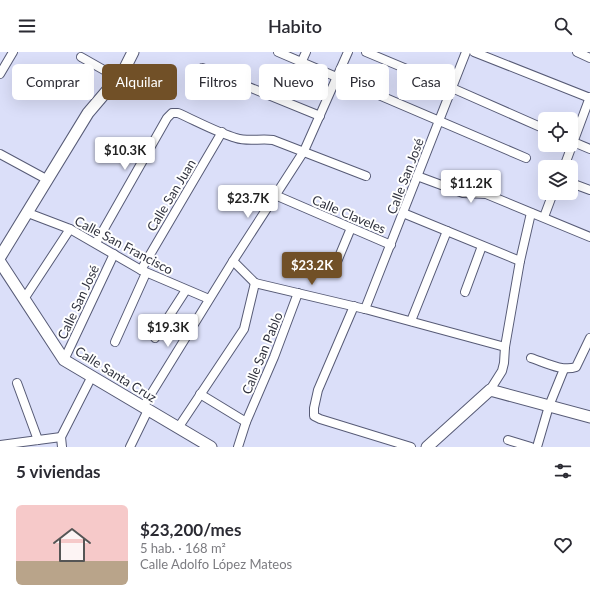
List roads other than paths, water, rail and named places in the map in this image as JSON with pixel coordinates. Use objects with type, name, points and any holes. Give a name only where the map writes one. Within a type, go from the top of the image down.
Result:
[{"type":"street","points":[[0,74],[13,52]]},
{"type":"street","points":[[127,64],[133,52]]},
{"type":"street","points":[[130,447],[146,409],[209,299],[304,151],[336,78],[278,52]]},
{"type":"street","points":[[301,63],[306,52]]},
{"type":"street","points":[[342,64],[348,52]]},
{"type":"street","points":[[366,52],[397,65]]},
{"type":"street","name":"Calle San José","points":[[455,80],[466,52]]},
{"type":"street","points":[[474,52],[590,98],[578,127]]},
{"type":"street","points":[[577,52],[590,58]]},
{"type":"street","points":[[81,57],[102,69]]},
{"type":"street","points":[[251,88],[320,116]]},
{"type":"street","points":[[455,89],[538,126]]},
{"type":"street","points":[[2,249],[28,213],[88,113],[102,97]]},
{"type":"street","points":[[388,100],[526,158]]},
{"type":"street","name":"Calle San José","points":[[365,309],[447,100]]},
{"type":"street","points":[[96,244],[167,118],[172,113],[178,113],[236,138],[246,140],[273,140],[366,176]]},
{"type":"street","name":"Calle San Juan","points":[[115,342],[143,272],[222,132]]},
{"type":"street","points":[[578,144],[590,149]]},
{"type":"street","points":[[0,154],[48,180]]},
{"type":"street","points":[[417,176],[463,193],[486,194],[590,237]]},
{"type":"street","points":[[578,186],[590,190]]},
{"type":"street","name":"Calle Claveles","points":[[275,195],[391,245]]},
{"type":"street","points":[[544,217],[550,200]]},
{"type":"street","name":"Calle San Francisco","points":[[28,213],[70,229],[143,272],[209,299]]},
{"type":"street","points":[[427,447],[490,390],[502,371],[520,261],[531,213]]},
{"type":"street","points":[[403,214],[520,261]]},
{"type":"street","points":[[336,264],[351,228]]},
{"type":"street","points":[[24,299],[70,229]]},
{"type":"street","points":[[411,321],[447,231]]},
{"type":"street","points":[[465,292],[482,246]]},
{"type":"street","name":"Calle San José","points":[[64,360],[114,254]]},
{"type":"street","points":[[233,261],[255,283],[354,306],[505,347]]},
{"type":"street","name":"Calle Santa Cruz","points":[[0,262],[64,360],[208,446]]},
{"type":"street","name":"Calle San Pablo","points":[[178,428],[244,329],[255,283]]},
{"type":"street","points":[[155,338],[186,290]]},
{"type":"street","name":"Calle San Pablo","points":[[238,447],[246,422],[274,357],[298,293]]},
{"type":"street","points":[[354,306],[318,390],[314,408],[314,416],[411,447]]},
{"type":"street","points":[[531,358],[564,368],[570,369],[576,367],[590,338]]},
{"type":"street","points":[[537,447],[549,406],[564,368]]},
{"type":"street","points":[[62,447],[61,437],[92,376]]},
{"type":"street","points":[[17,383],[38,440]]},
{"type":"street","points":[[490,390],[590,417]]},
{"type":"street","points":[[200,394],[246,422]]},
{"type":"street","points":[[0,445],[61,437]]},
{"type":"street","points":[[508,440],[531,447]]}]
